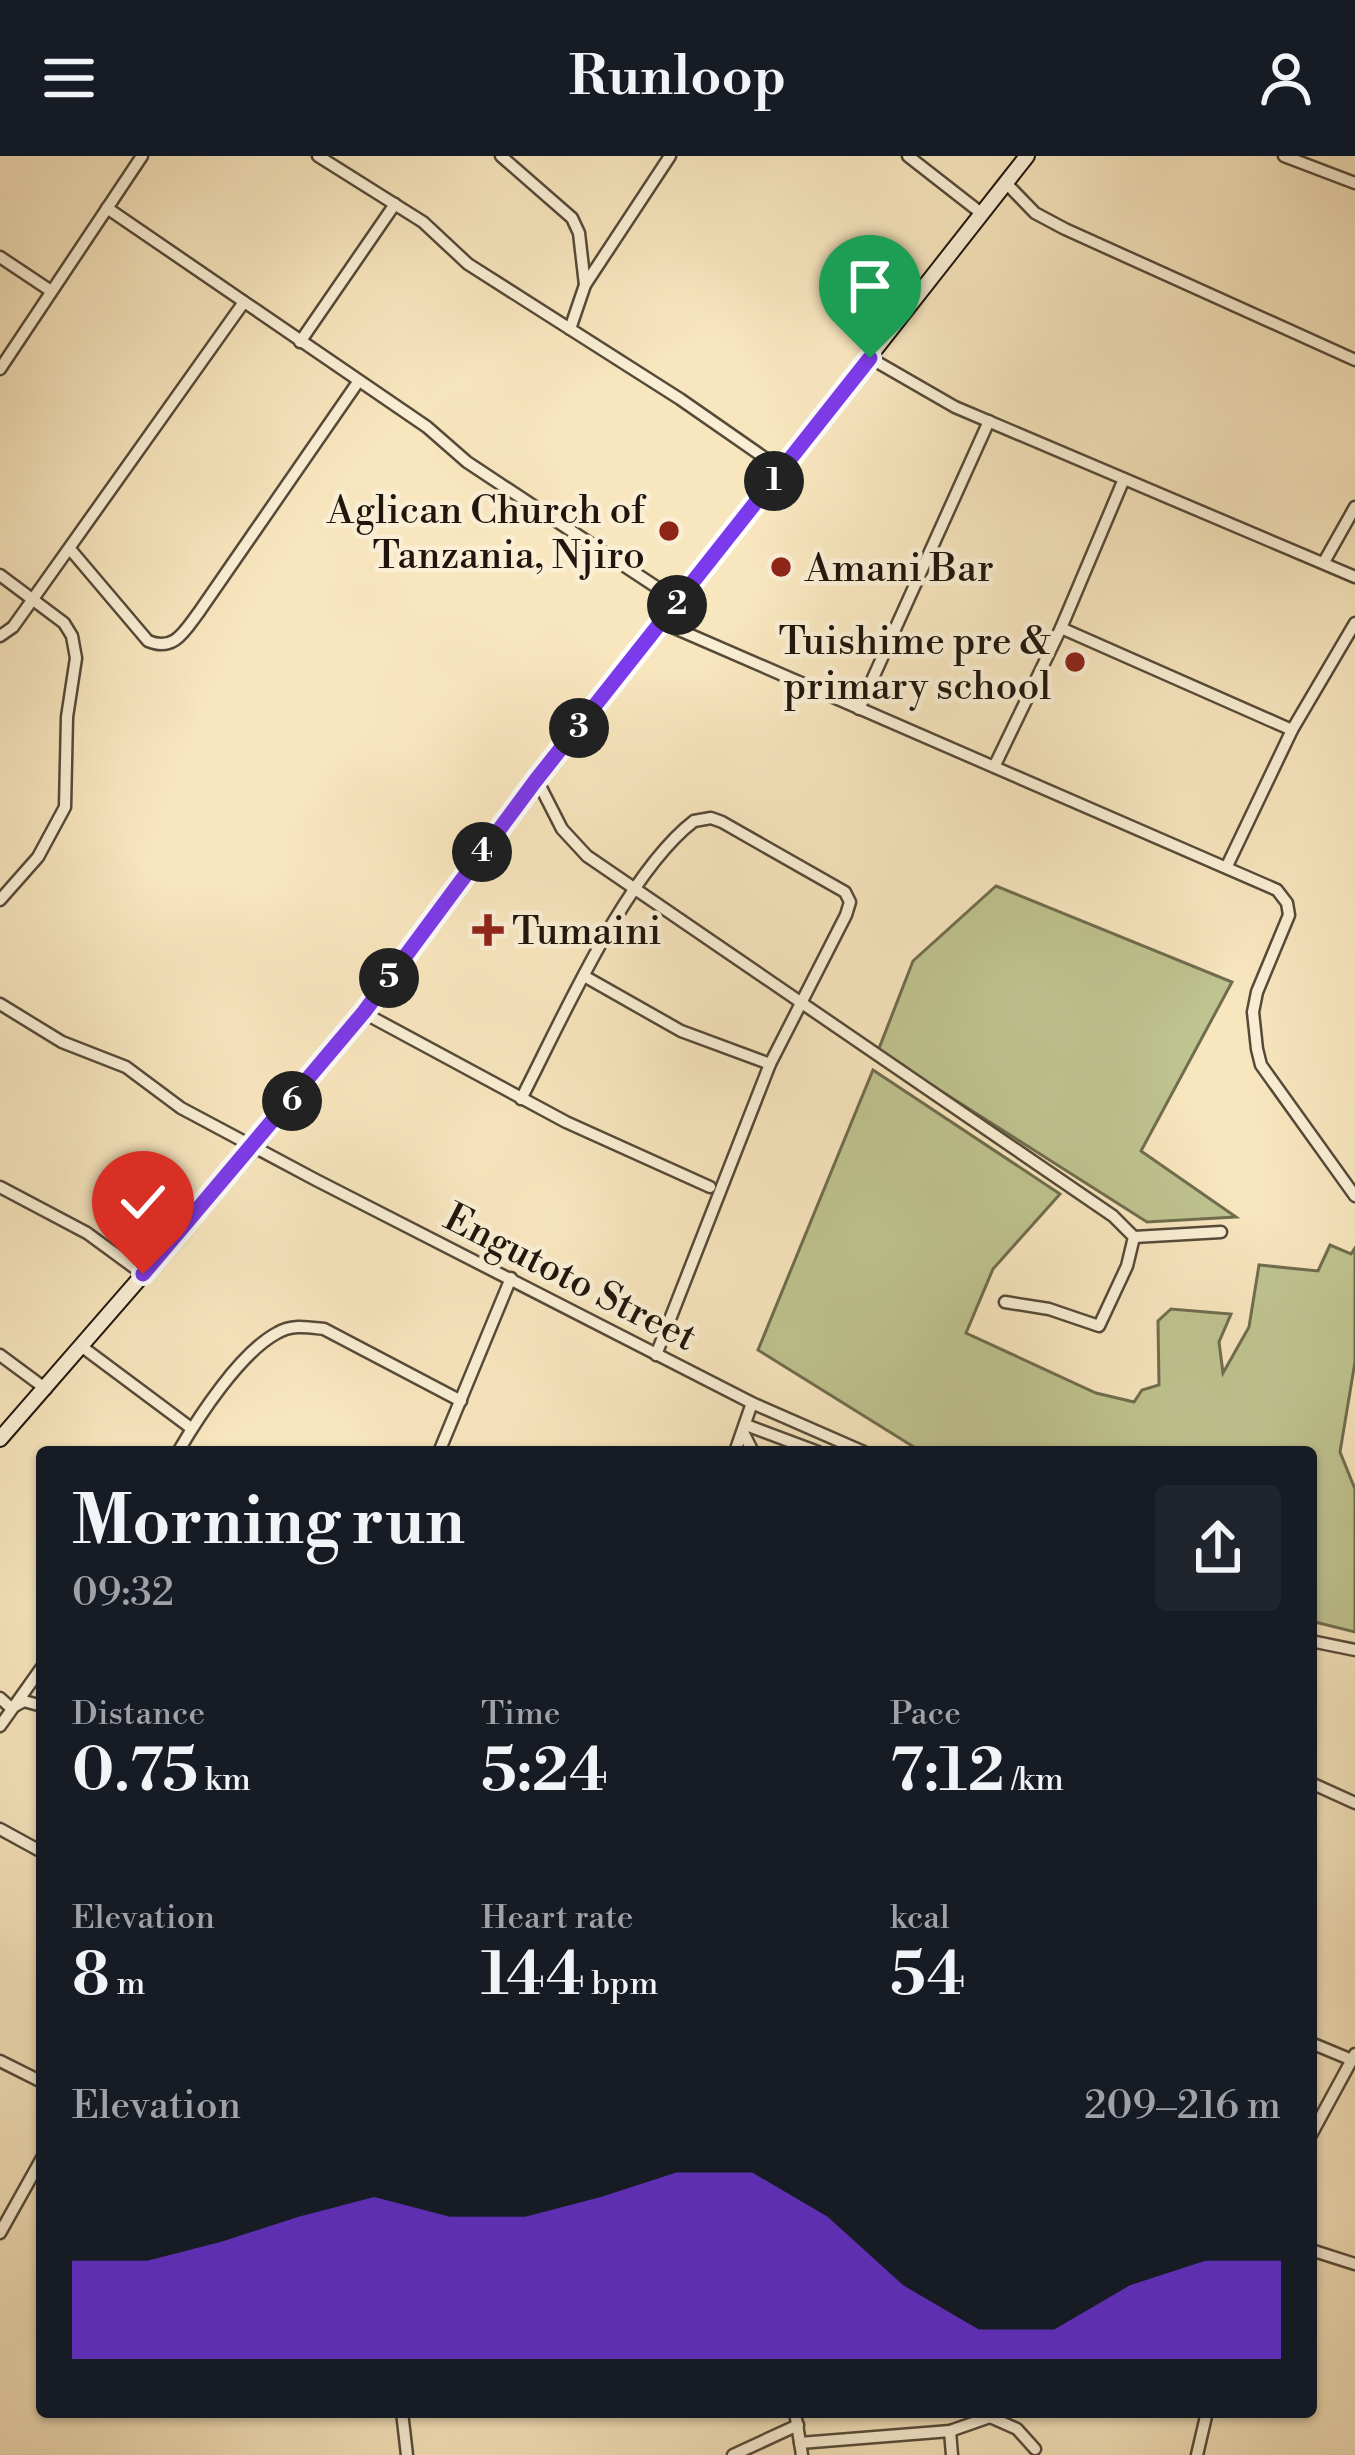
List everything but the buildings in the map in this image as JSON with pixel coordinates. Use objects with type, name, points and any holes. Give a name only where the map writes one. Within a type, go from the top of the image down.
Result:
[{"type":"street","points":[[0,369],[142,156]]},
{"type":"street","points":[[318,156],[423,222],[468,264],[782,470]]},
{"type":"street","points":[[501,156],[572,218],[579,233],[585,285]]},
{"type":"street","points":[[570,329],[585,285],[670,156]]},
{"type":"street","points":[[908,156],[982,213]]},
{"type":"street","points":[[0,1439],[254,1147],[364,1012],[536,780],[1027,156]]},
{"type":"street","points":[[1284,156],[1355,183]]},
{"type":"street","points":[[1006,182],[1035,213],[1065,229],[1355,360]]},
{"type":"street","points":[[300,342],[395,205]]},
{"type":"street","points":[[107,208],[427,427],[466,462],[679,602]]},
{"type":"street","points":[[0,257],[51,291]]},
{"type":"street","points":[[0,636],[13,627],[70,549],[244,302]]},
{"type":"street","points":[[870,358],[955,406],[1355,577]]},
{"type":"street","points":[[70,549],[148,640],[162,647],[170,645],[199,612],[358,382]]},
{"type":"street","points":[[859,709],[989,421]]},
{"type":"street","points":[[995,765],[1061,628],[1124,479]]},
{"type":"street","points":[[1324,562],[1355,507]]},
{"type":"street","points":[[0,575],[64,622],[74,644],[76,667],[67,716],[68,794],[52,836],[0,900]]},
{"type":"street","points":[[663,623],[1264,881],[1287,903],[1287,924],[1253,1012],[1261,1065],[1355,1196]]},
{"type":"street","points":[[1227,866],[1292,730],[1355,623]]},
{"type":"street","points":[[1061,628],[1292,730]]},
{"type":"street","points":[[536,780],[571,841],[1113,1216],[1134,1237],[1221,1232]]},
{"type":"street","points":[[521,1099],[636,888],[688,824],[701,818],[722,822],[836,884],[850,902],[770,1064],[656,1354]]},
{"type":"street","points":[[584,976],[681,1031],[770,1064]]},
{"type":"street","name":"Engutoto Street","points":[[0,1004],[74,1048],[121,1064],[181,1108],[254,1147],[752,1403],[850,1446]]},
{"type":"street","points":[[364,1012],[521,1099],[710,1187]]},
{"type":"street","points":[[0,1187],[87,1232],[143,1274]]},
{"type":"street","points":[[1005,1302],[1100,1326],[1127,1266],[1134,1237]]},
{"type":"street","points":[[441,1446],[511,1278]]},
{"type":"street","points":[[181,1446],[256,1348],[279,1331],[300,1326],[324,1329],[460,1401]]},
{"type":"street","points":[[81,1346],[191,1428]]},
{"type":"street","points":[[0,1355],[46,1389]]},
{"type":"street","points":[[752,1403],[741,1441],[776,1446]]},
{"type":"street","points":[[1317,1642],[1355,1650]]},
{"type":"street","points":[[0,1726],[36,1675]]},
{"type":"street","points":[[0,1699],[11,1708]]},
{"type":"street","points":[[11,1708],[24,1701],[36,1704]]},
{"type":"street","points":[[1317,1786],[1355,1803]]},
{"type":"street","points":[[0,1829],[36,1849]]},
{"type":"street","points":[[1317,2045],[1353,2057],[1317,2124]]},
{"type":"street","points":[[0,2061],[36,2079]]},
{"type":"street","points":[[0,2234],[36,2169]]},
{"type":"street","points":[[1317,2252],[1355,2264]]},
{"type":"street","points":[[403,2418],[407,2455]]},
{"type":"street","points":[[734,2455],[796,2419],[801,2449],[950,2431],[987,2418]]},
{"type":"street","points":[[992,2418],[1017,2429],[1035,2450]]},
{"type":"street","points":[[1197,2455],[1206,2418]]},
{"type":"street","points":[[950,2431],[952,2455]]},
{"type":"green space","points":[[996,886],[1232,982],[1141,1151],[1236,1217],[1147,1222],[878,1051],[913,961]]},
{"type":"green space","points":[[873,1070],[1060,1194],[993,1269],[966,1333],[1096,1393],[1134,1402],[1142,1390],[1159,1385],[1158,1321],[1171,1309],[1231,1314],[1219,1342],[1223,1373],[1249,1327],[1259,1265],[1318,1271],[1330,1245],[1351,1254],[1355,1248],[1355,1362],[1340,1452],[1355,1489],[1355,1632],[1317,1622],[1317,1446],[912,1446],[758,1350]]},
{"type":"place","name":"Aglican Church of Tanzania, Njiro","points":[[669,531]]},
{"type":"place","name":"Amani Bar","points":[[781,567]]},
{"type":"place","name":"Tuishime pre & primary school","points":[[1075,662]]},
{"type":"place","name":"Tumaini","points":[[488,930]]},
{"type":"route","points":[[143,1274],[364,1012],[536,780],[870,358]]}]
